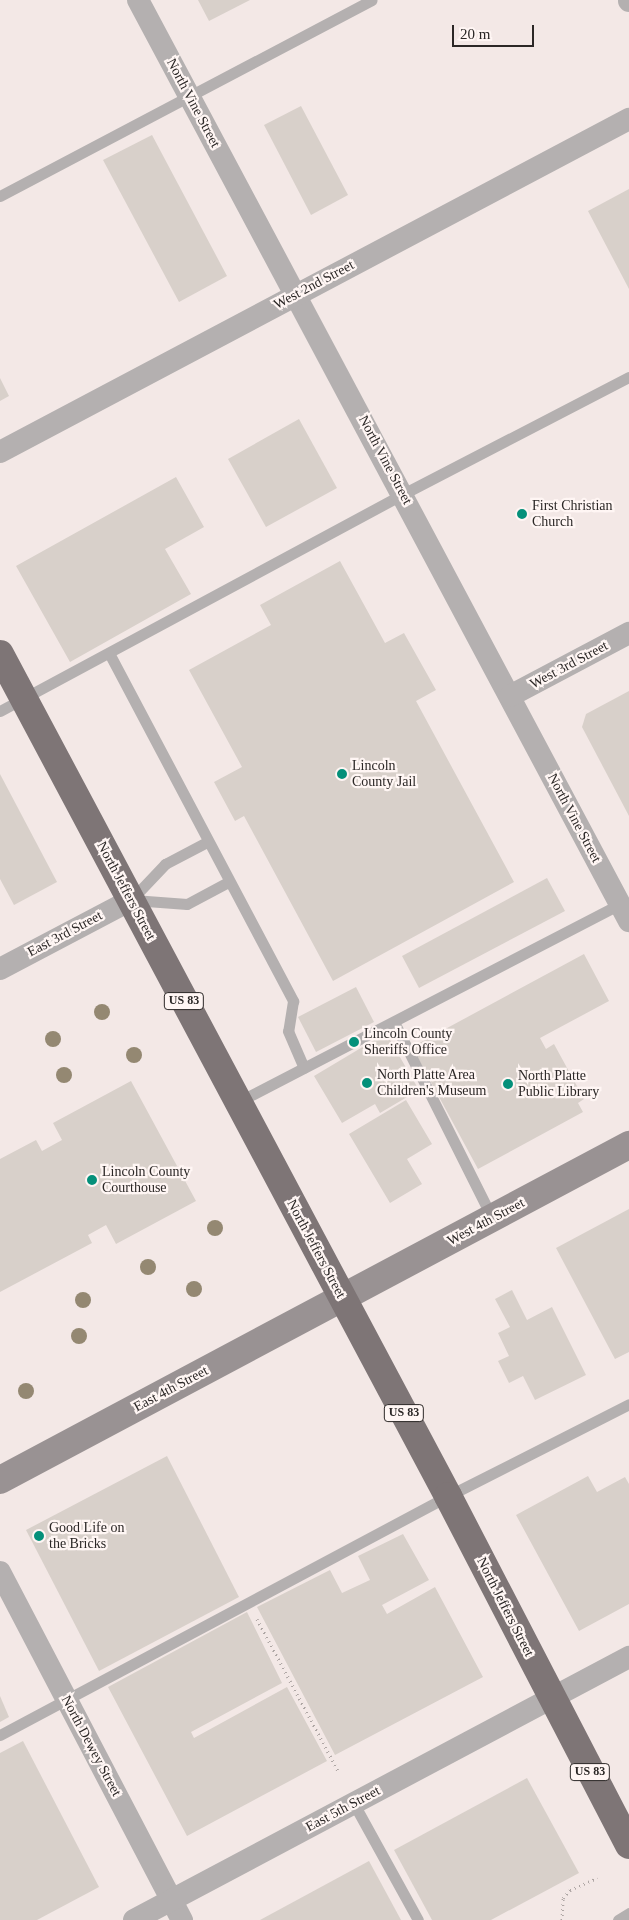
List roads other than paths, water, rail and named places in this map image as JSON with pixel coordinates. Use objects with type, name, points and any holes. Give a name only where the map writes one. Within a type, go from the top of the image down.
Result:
[{"type":"highway","name":"North Jeffers Street","points":[[0,654],[448,1496],[629,1845]]},
{"type":"main road","name":"West 4th Street","points":[[342,1298],[629,1145]]},
{"type":"main road","name":"East 4th Street","points":[[0,1480],[342,1298]]},
{"type":"street","name":"North Vine Street","points":[[138,0],[297,294],[625,913]]},
{"type":"street","name":"West 2nd Street","points":[[0,452],[629,119]]},
{"type":"street","name":"West 3rd Street","points":[[510,696],[629,633]]},
{"type":"street","name":"East 3rd Street","points":[[0,969],[131,900]]},
{"type":"street","name":"North Dewey Street","points":[[0,1572],[182,1920]]},
{"type":"street","name":"East 5th Street","points":[[134,1920],[629,1657]]},
{"type":"lane","points":[[0,196],[372,0]]},
{"type":"lane","points":[[0,711],[403,494],[629,377]]},
{"type":"lane","points":[[109,652],[228,882],[293,1001],[288,1031],[304,1068]]},
{"type":"lane","points":[[131,900],[165,864],[207,842]]},
{"type":"lane","points":[[131,900],[187,904],[228,882]]},
{"type":"lane","points":[[238,1102],[394,1022],[625,913]]},
{"type":"lane","points":[[394,1022],[492,1218]]},
{"type":"lane","points":[[0,1735],[448,1496],[629,1404]]},
{"type":"lane","points":[[354,1804],[418,1920]]},
{"type":"lane","points":[[618,1920],[629,1913]]},
{"type":"place","name":"First Christian Church","points":[[522,514]]},
{"type":"place","name":"Lincoln County Jail","points":[[342,774]]},
{"type":"place","name":"Lincoln County Sheriffs Office","points":[[354,1042]]},
{"type":"place","name":"North Platte Area Children's Museum","points":[[367,1083]]},
{"type":"place","name":"North Platte Public Library","points":[[508,1084]]},
{"type":"place","name":"Lincoln County Courthouse","points":[[92,1180]]},
{"type":"place","name":"Good Life on the Bricks","points":[[39,1536]]}]
